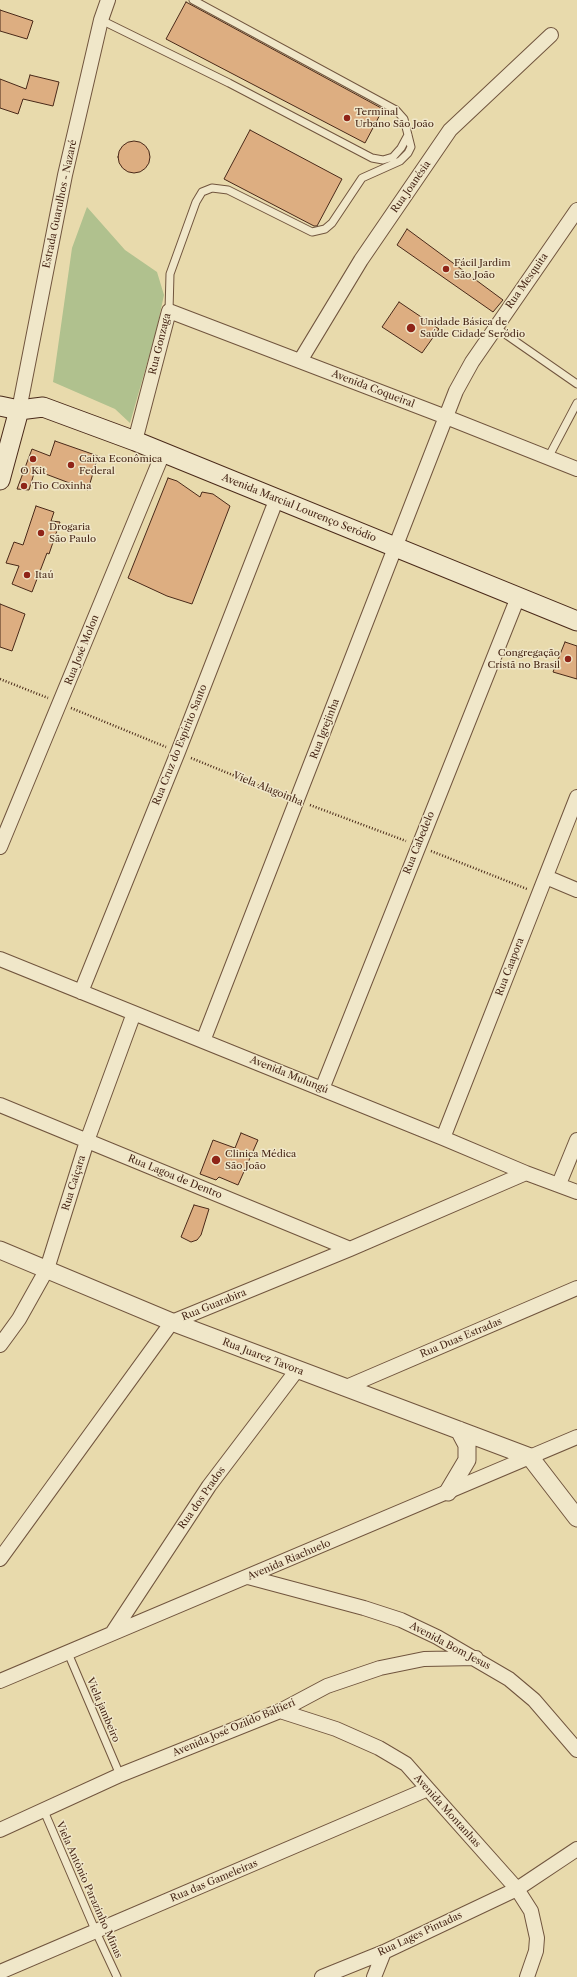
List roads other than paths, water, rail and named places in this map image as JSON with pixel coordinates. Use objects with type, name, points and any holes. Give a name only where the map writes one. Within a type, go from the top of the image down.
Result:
[{"type":"main road","name":"Avenida Marcial Lourenço Seródio","points":[[0,406],[19,410],[43,407],[135,441],[577,621]]},
{"type":"main road","points":[[0,480],[19,410]]},
{"type":"street","name":"Estrada Guarulhos - Nazaré","points":[[19,410],[64,182],[101,20],[108,0]]},
{"type":"street","name":"Rua Joanésia","points":[[300,361],[361,260],[450,130],[551,35]]},
{"type":"street","name":"Rua Mesquita","points":[[446,417],[456,392],[472,362],[577,210]]},
{"type":"street","name":"Avenida Coqueiral","points":[[169,311],[577,469]]},
{"type":"street","name":"Rua Gonzaga","points":[[135,441],[169,311]]},
{"type":"street","name":"Rua Igrejinha","points":[[203,1041],[446,417]]},
{"type":"street","name":"Rua José Molon","points":[[0,847],[163,453]]},
{"type":"street","name":"Rua Cruz do Espírito Santo","points":[[81,992],[178,752],[276,498]]},
{"type":"street","name":"Rua Cabedelo","points":[[322,1089],[518,597]]},
{"type":"street","name":"Rua Caapora","points":[[444,1138],[577,797]]},
{"type":"street","points":[[546,878],[577,890]]},
{"type":"street","name":"Avenida Mulungú","points":[[0,959],[444,1138],[526,1173],[559,1184],[577,1192]]},
{"type":"street","name":"Rua Caiçara","points":[[0,1345],[19,1319],[47,1269],[87,1141],[134,1013]]},
{"type":"street","name":"Rua Lagoa de Dentro","points":[[0,1105],[350,1249]]},
{"type":"street","points":[[559,1184],[577,1140]]},
{"type":"street","name":"Rua Guarabira","points":[[0,1559],[172,1322],[350,1249],[526,1173]]},
{"type":"street","name":"Rua Juarez Tavora","points":[[0,1250],[172,1322],[530,1457]]},
{"type":"street","name":"Rua Duas Estradas","points":[[344,1388],[577,1288]]},
{"type":"street","name":"Rua dos Prados","points":[[114,1632],[209,1486],[297,1370]]},
{"type":"street","points":[[448,1492],[467,1460],[467,1445],[459,1430]]},
{"type":"street","name":"Avenida Riachuelo","points":[[0,1681],[577,1437]]},
{"type":"street","points":[[530,1457],[577,1518]]},
{"type":"street","name":"Avenida Bom Jesus","points":[[248,1577],[364,1608],[401,1620],[437,1637],[476,1658],[509,1679],[572,1734],[577,1750]]},
{"type":"street","name":"Avenida José Ozildo Baltieri","points":[[0,1830],[120,1775],[280,1711],[327,1686],[380,1668],[424,1659],[476,1658]]},
{"type":"street","name":"Avenida Montanhas","points":[[280,1711],[336,1729],[379,1748],[406,1764],[517,1889],[531,1911],[537,1938],[536,1951],[527,1977]]},
{"type":"street","name":"Rua das Gameleiras","points":[[0,1972],[428,1788]]},
{"type":"street","name":"Rua Lages Pintadas","points":[[322,1977],[384,1952],[517,1889],[577,1848]]},
{"type":"street","points":[[374,1977],[384,1952]]},
{"type":"lane","points":[[101,20],[229,83],[372,158],[383,160],[393,157],[402,148],[408,135],[404,119],[396,110],[193,0]]},
{"type":"lane","name":"Rua Gonzaga","points":[[169,311],[170,274],[196,202],[202,192],[212,188],[228,190],[312,232],[325,229],[332,223],[362,178],[400,162],[408,153],[411,147],[408,135]]},
{"type":"lane","points":[[495,328],[577,384]]},
{"type":"lane","points":[[548,458],[577,403]]},
{"type":"lane","name":"Viela jambeiro","points":[[68,1653],[120,1775]]},
{"type":"lane","name":"Viela Antônio Parazinho Minas","points":[[44,1811],[117,1977]]},
{"type":"place","name":"Terminal Urbano São João","points":[[347,118]]},
{"type":"place","name":"Fácil Jardim São João","points":[[446,269]]},
{"type":"place","name":"Unidade Básica de Saúde Cidade Seródio","points":[[411,328]]},
{"type":"place","name":"O Kit","points":[[33,459]]},
{"type":"place","name":"Caixa Econômica Federal","points":[[71,465]]},
{"type":"place","name":"Tio Coxinha","points":[[24,486]]},
{"type":"place","name":"Drogaria São Paulo","points":[[41,533]]},
{"type":"place","name":"Itaú","points":[[27,575]]},
{"type":"place","name":"Congregação Cristã no Brasil","points":[[568,659]]},
{"type":"place","name":"Clinica Médica São João","points":[[216,1160]]}]
